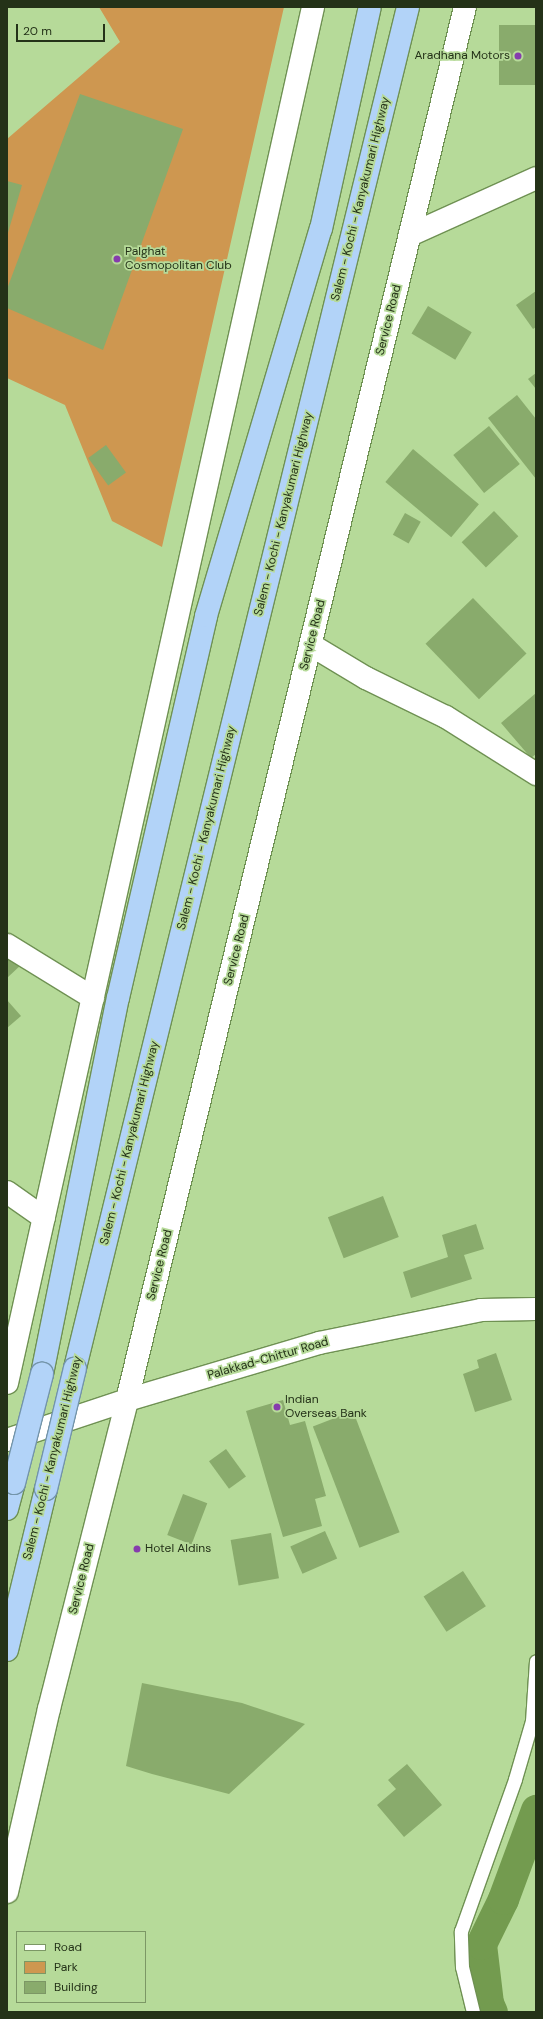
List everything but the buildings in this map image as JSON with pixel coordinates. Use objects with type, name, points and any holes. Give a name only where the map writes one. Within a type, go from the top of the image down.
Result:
[{"type":"highway","points":[[7,1509],[42,1374],[118,998],[206,616],[320,229],[370,7]]},
{"type":"highway","name":"Salem - Kochi - Kanyakumari Highway","points":[[7,1650],[408,7]]},
{"type":"street","points":[[7,1383],[314,7]]},
{"type":"street","name":"Service Road","points":[[7,1892],[49,1709],[127,1400],[465,7]]},
{"type":"street","points":[[410,234],[536,178]]},
{"type":"street","points":[[311,645],[366,678],[446,717],[536,774]]},
{"type":"street","points":[[7,945],[93,998]]},
{"type":"street","points":[[7,1192],[44,1218]]},
{"type":"street","name":"Palakkad-Chittur Road","points":[[7,1440],[127,1400],[319,1343],[482,1310],[536,1309]]},
{"type":"lane","points":[[473,2012],[462,1967],[461,1931],[515,1779],[532,1721],[536,1661]]},
{"type":"green space","name":"Palghat Cosmopolitan Club","points":[[99,7],[284,7],[162,547],[112,521],[65,405],[7,378],[7,139],[120,42]]},
{"type":"waterway","points":[[492,2012],[488,2003],[481,1944],[503,1899],[536,1810]]},
{"type":"place","name":"Aradhana Motors","points":[[518,56]]},
{"type":"place","name":"Palghat Cosmopolitan Club","points":[[117,259]]},
{"type":"place","name":"Indian Overseas Bank","points":[[277,1407]]},
{"type":"place","name":"Hotel Aldins","points":[[137,1549]]}]
